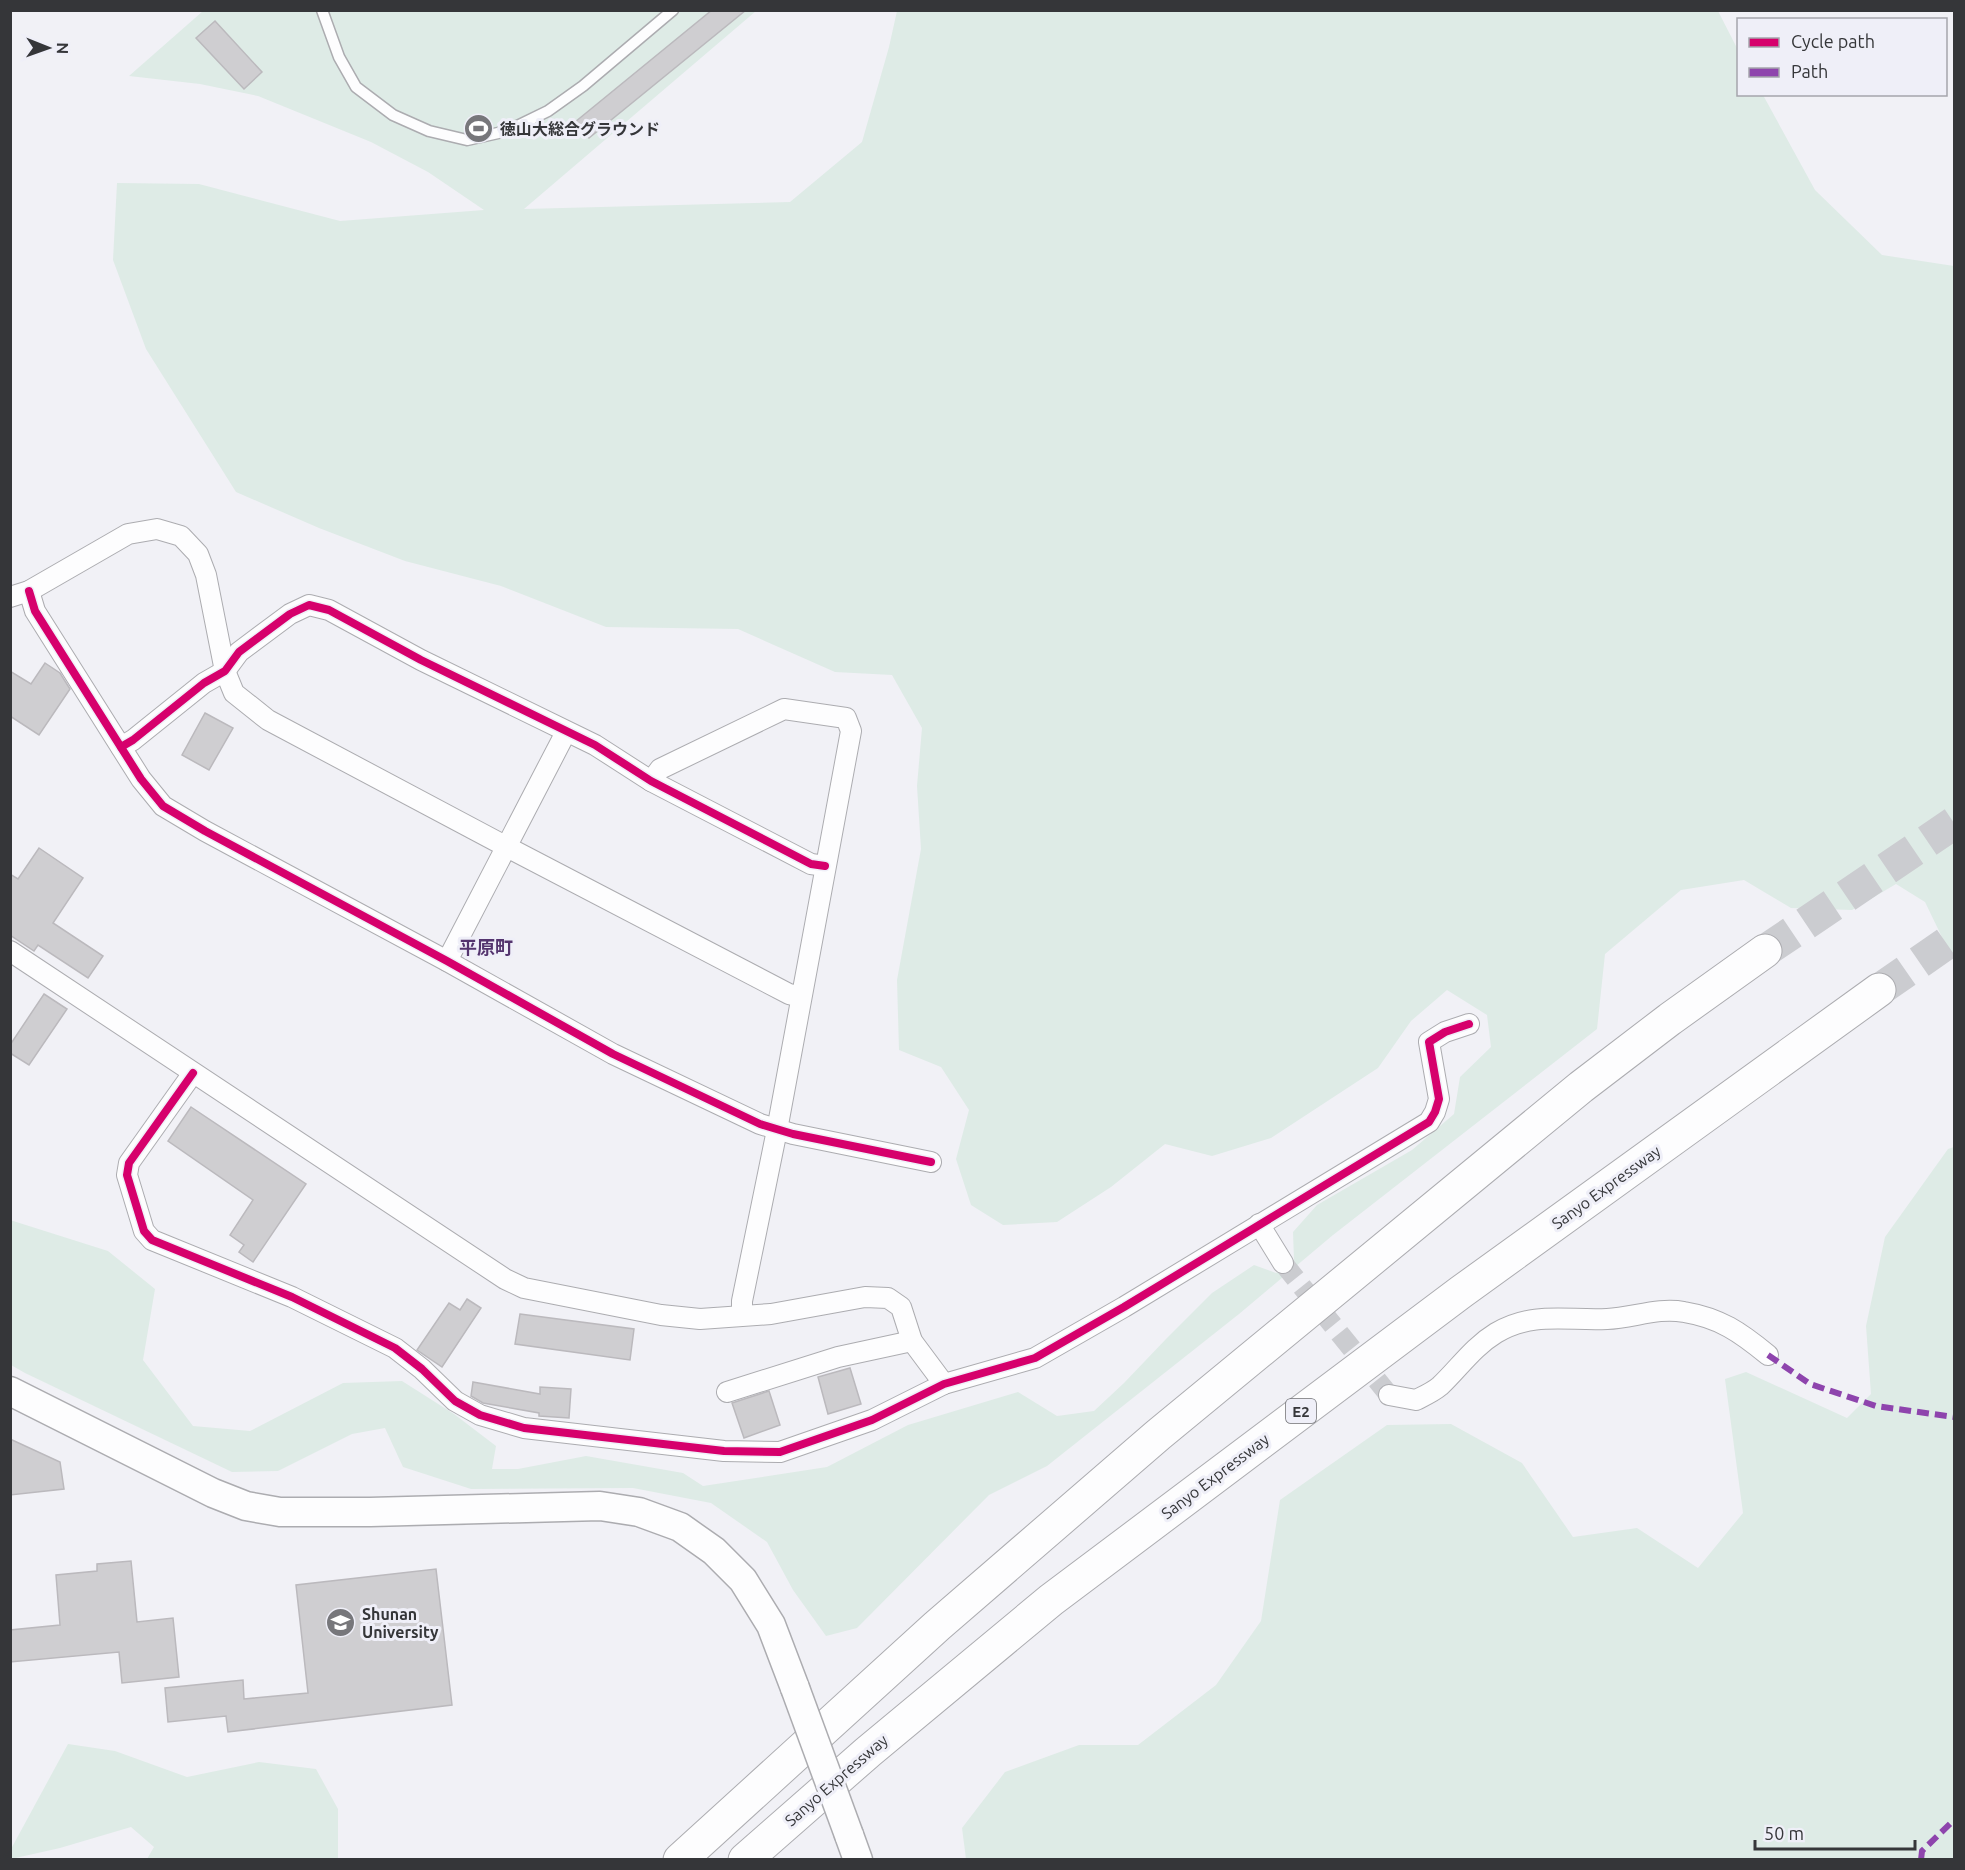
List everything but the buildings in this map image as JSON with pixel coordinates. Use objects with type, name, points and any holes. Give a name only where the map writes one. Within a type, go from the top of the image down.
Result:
[{"type":"highway","points":[[680,1860],[937,1626],[1158,1435],[1581,1087],[1765,951]]},
{"type":"highway","name":"Sanyo Expressway","points":[[745,1860],[868,1752],[1051,1600],[1461,1292],[1879,990]]},
{"type":"street","points":[[801,997],[789,994],[268,720],[234,693],[225,671],[206,575],[198,554],[181,536],[157,529],[128,534],[20,594],[35,611],[141,779],[163,806],[613,1054],[760,1124],[777,1130],[932,1162]]},
{"type":"street","points":[[121,747],[204,683],[225,671],[240,652],[290,614],[309,605],[328,610],[421,660],[595,746],[651,780],[811,864],[825,866]]},
{"type":"street","points":[[651,780],[660,769],[784,709],[846,718],[851,731],[777,1130],[742,1300],[742,1315]]},
{"type":"street","points":[[447,961],[566,732]]},
{"type":"street","points":[[10,951],[496,1273],[524,1288],[661,1315],[700,1319],[771,1314],[865,1297],[888,1298],[901,1307],[912,1341],[944,1384]]},
{"type":"street","points":[[193,1073],[129,1163],[127,1175],[144,1231],[152,1240],[292,1297],[395,1348],[422,1369],[455,1401],[480,1415],[524,1428],[724,1451],[780,1452],[872,1420],[944,1384],[1035,1358],[1124,1307],[1429,1122],[1439,1099],[1429,1042],[1446,1032],[1469,1024]]},
{"type":"street","points":[[1259,1224],[1283,1263]]},
{"type":"street","points":[[1389,1395],[1416,1400],[1438,1388],[1471,1352],[1496,1333],[1520,1322],[1540,1318],[1608,1319],[1668,1310],[1683,1311],[1715,1320],[1740,1332],[1768,1355]]},
{"type":"street","points":[[727,1392],[838,1357],[912,1341]]},
{"type":"street","points":[[10,1391],[213,1493],[246,1506],[280,1512],[600,1506],[639,1512],[680,1527],[714,1551],[742,1580],[771,1625],[853,1847]]},
{"type":"lane","points":[[322,10],[339,57],[356,87],[393,115],[429,131],[467,140],[507,131],[548,111],[583,86],[673,10]]},
{"type":"shaded area","points":[[203,11],[756,11],[524,209],[790,202],[862,142],[897,11],[1718,11],[1737,48],[1737,96],[1764,96],[1815,190],[1882,255],[1954,266],[1954,962],[1925,902],[1896,884],[1852,910],[1791,908],[1744,880],[1681,890],[1605,954],[1597,1029],[1333,1235],[1239,1314],[1047,1466],[989,1495],[857,1628],[826,1636],[793,1590],[767,1542],[711,1503],[633,1488],[471,1489],[403,1467],[385,1428],[352,1434],[278,1471],[232,1472],[25,1373],[11,1365],[10,1220],[108,1251],[155,1289],[143,1360],[193,1426],[250,1431],[343,1383],[402,1381],[454,1414],[496,1446],[492,1469],[518,1469],[586,1456],[683,1473],[703,1486],[827,1467],[908,1425],[1018,1392],[1057,1416],[1094,1411],[1212,1293],[1254,1265],[1276,1273],[1294,1260],[1293,1232],[1317,1205],[1412,1150],[1454,1114],[1460,1077],[1491,1047],[1487,1015],[1447,990],[1411,1021],[1378,1068],[1271,1138],[1212,1156],[1165,1144],[1111,1187],[1057,1222],[1003,1225],[971,1205],[956,1159],[969,1110],[941,1067],[899,1050],[897,980],[921,849],[917,786],[922,728],[892,675],[835,672],[738,629],[606,627],[501,586],[405,561],[319,528],[236,492],[146,349],[113,260],[117,183],[199,184],[340,221],[484,210],[428,172],[371,142],[258,96],[200,84],[129,76]]},
{"type":"shaded area","points":[[1954,1147],[1954,1859],[966,1859],[962,1828],[1005,1772],[1079,1745],[1138,1745],[1216,1685],[1261,1621],[1280,1500],[1387,1425],[1451,1424],[1522,1463],[1573,1537],[1637,1528],[1698,1568],[1743,1513],[1725,1379],[1746,1372],[1847,1418],[1871,1394],[1866,1326],[1885,1237],[1948,1149]]},
{"type":"shaded area","points":[[68,1744],[115,1751],[187,1777],[259,1762],[316,1769],[338,1809],[338,1859],[147,1859],[154,1847],[131,1827],[60,1848],[11,1859],[11,1849]]},
{"type":"tunnel","points":[[1765,951],[1954,823]]},
{"type":"tunnel","points":[[1879,990],[1954,938]]},
{"type":"tunnel","points":[[1283,1263],[1389,1395]]},
{"type":"marked path","points":[[1768,1355],[1810,1384],[1876,1406],[1954,1417]]},
{"type":"marked path","points":[[1921,1860],[1922,1851],[1954,1820]]},
{"type":"cycle path","points":[[29,591],[35,611],[141,779],[163,806],[613,1054],[760,1124],[793,1134],[931,1162]]},
{"type":"cycle path","points":[[121,747],[204,683],[225,671],[239,652],[290,614],[309,605],[329,610],[421,660],[595,745],[651,781],[811,864],[825,866]]},
{"type":"cycle path","points":[[193,1073],[129,1163],[127,1175],[144,1231],[152,1240],[292,1297],[395,1348],[422,1369],[455,1401],[480,1415],[524,1428],[724,1451],[780,1452],[872,1420],[944,1384],[1035,1358],[1124,1307],[1429,1122],[1439,1099],[1429,1042],[1445,1032],[1469,1024]]},
{"type":"place","name":"徳山大総合グラウンド","points":[[479,129]]},
{"type":"place","name":"Shunan University","points":[[341,1623]]},
{"type":"district","name":"平原町","points":[[486,947]]}]
